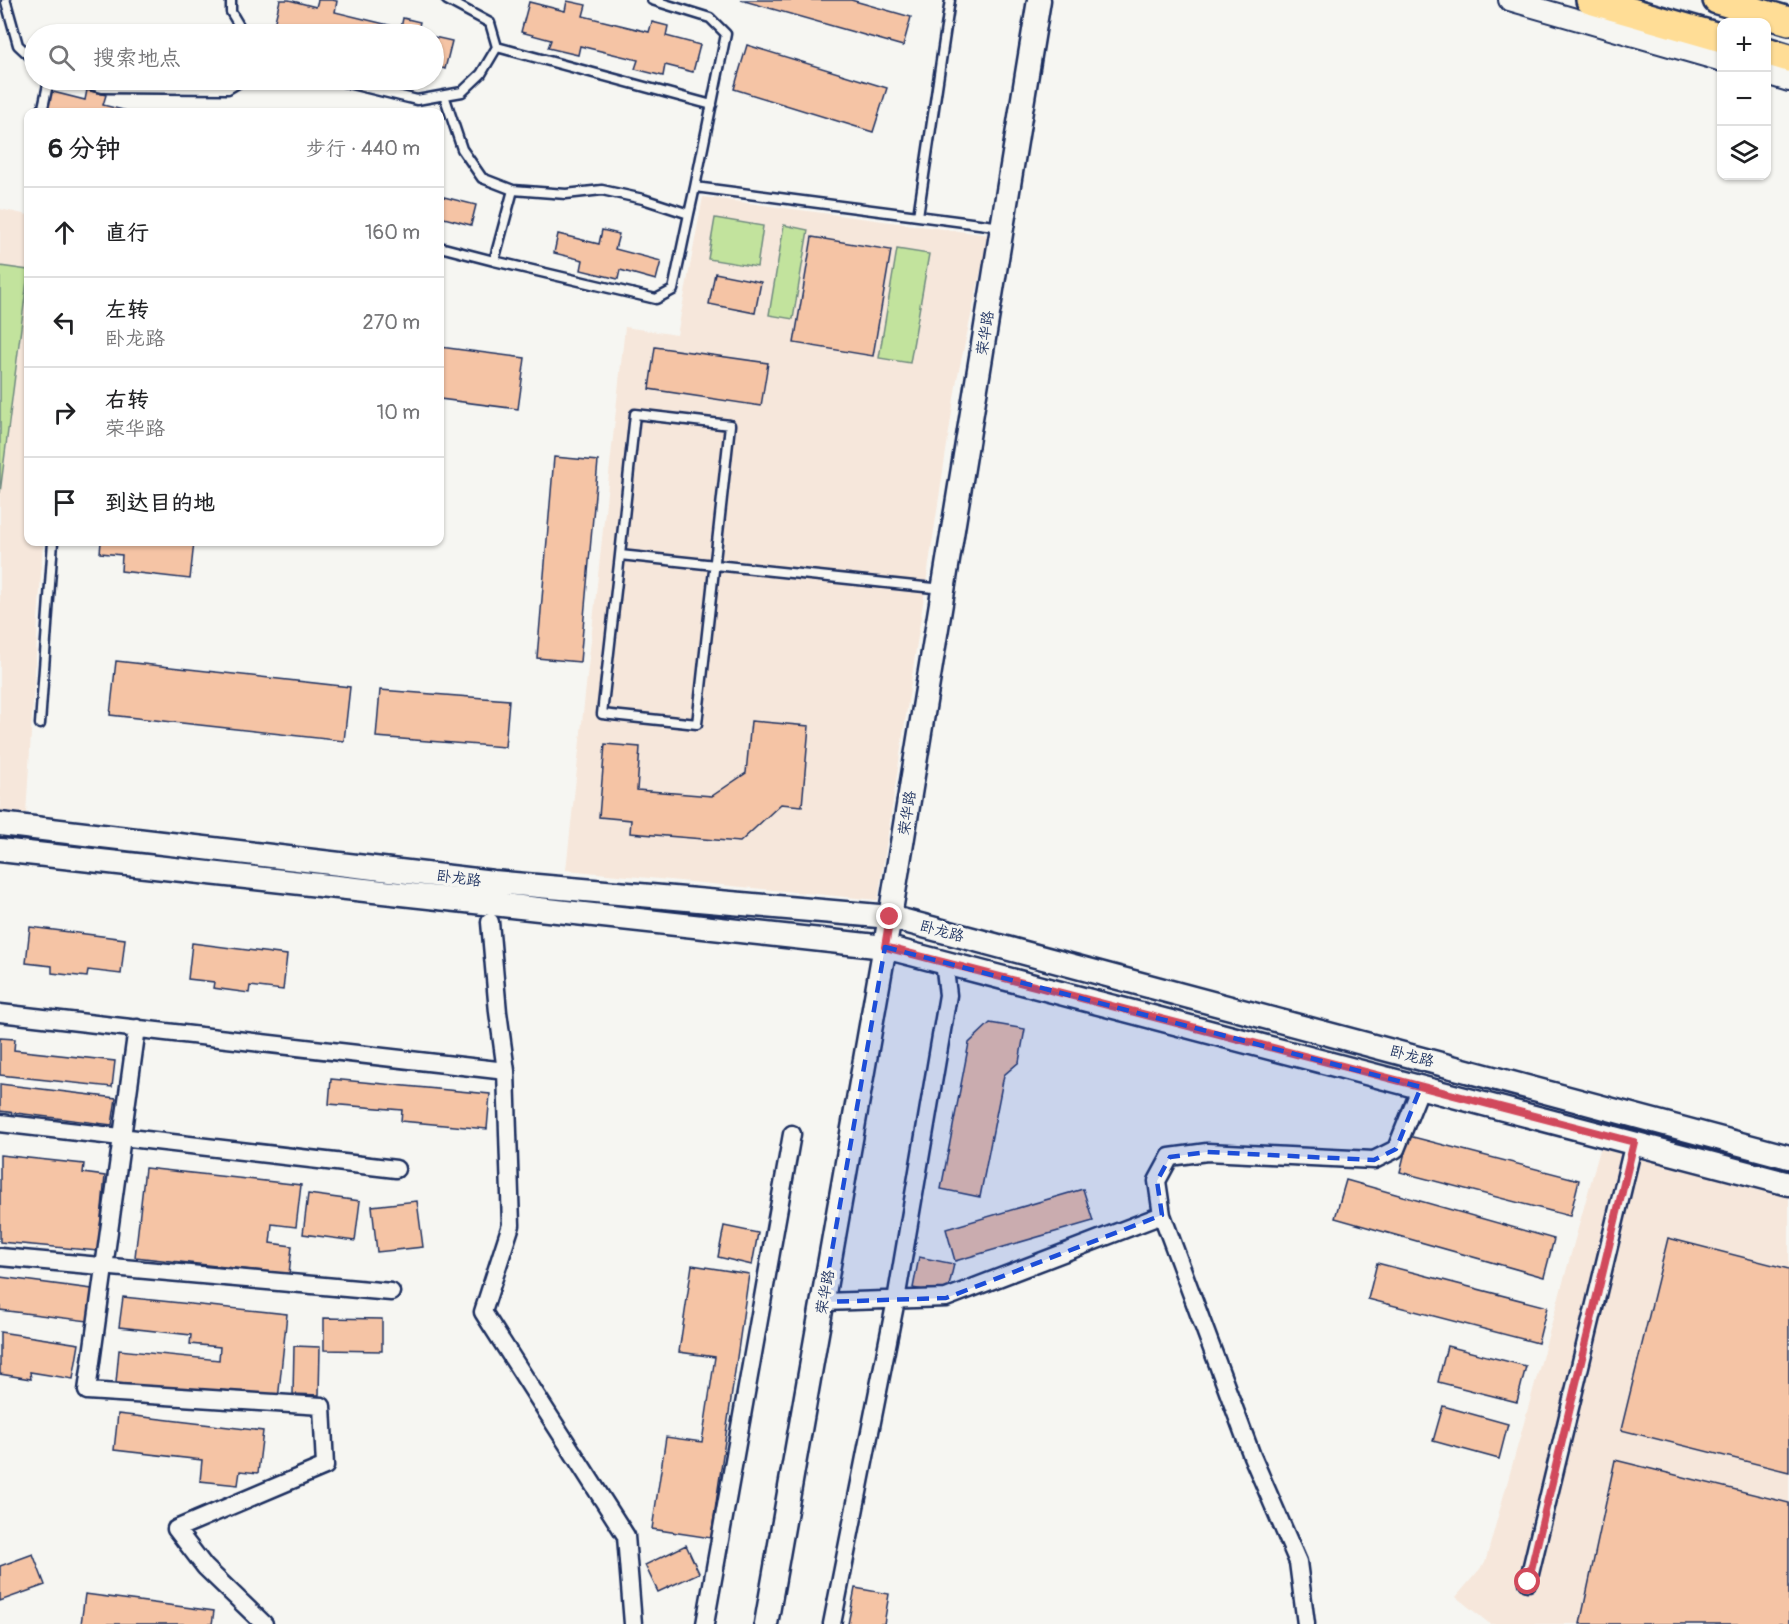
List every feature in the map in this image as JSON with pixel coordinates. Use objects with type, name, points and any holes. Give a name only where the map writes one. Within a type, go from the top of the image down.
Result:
[{"type":"highway","points":[[1590,0],[1717,37]]},
{"type":"highway","points":[[1717,0],[1789,21]]},
{"type":"highway","points":[[1771,52],[1789,58]]},
{"type":"main road","name":"荣华路","points":[[766,1624],[885,947],[1039,0]]},
{"type":"main road","name":"卧龙路","points":[[0,824],[493,882],[890,917],[1789,1157]]},
{"type":"main road","name":"卧龙路","points":[[0,850],[885,947],[1789,1184]]},
{"type":"street","points":[[1509,0],[1717,60]]},
{"type":"street","points":[[1771,75],[1789,81]]},
{"type":"street","points":[[490,922],[506,1071],[511,1225],[483,1312],[626,1536],[633,1624]]},
{"type":"street","points":[[832,1624],[896,1300],[948,995],[944,962]]},
{"type":"street","points":[[0,1013],[506,1071]]},
{"type":"street","points":[[137,1028],[87,1391],[322,1406],[326,1466],[176,1529],[205,1567],[264,1624]]},
{"type":"street","points":[[1306,1624],[1298,1562],[1252,1456],[1162,1215],[1157,1181],[1170,1157],[1207,1152],[1374,1160],[1396,1149],[1421,1087]]},
{"type":"street","points":[[0,1123],[396,1169]]},
{"type":"street","points":[[705,1624],[792,1134]]},
{"type":"street","points":[[1528,1582],[1634,1142]]},
{"type":"street","points":[[823,1302],[946,1298],[1162,1215]]},
{"type":"street","points":[[0,1257],[391,1292]]},
{"type":"lane","points":[[231,0],[231,12],[238,24]]},
{"type":"lane","points":[[376,90],[417,100],[462,92],[481,74],[497,47],[490,23],[447,0]]},
{"type":"lane","points":[[444,248],[656,299],[674,290],[726,34],[710,18],[652,0]]},
{"type":"lane","points":[[918,216],[950,0]]},
{"type":"lane","points":[[5,2],[18,45],[24,51]]},
{"type":"lane","points":[[497,47],[712,105]]},
{"type":"lane","points":[[43,108],[47,90]]},
{"type":"lane","points":[[444,95],[462,149],[482,178],[513,190],[566,194],[602,190],[643,199],[689,214]]},
{"type":"lane","points":[[695,187],[1002,227]]},
{"type":"lane","points":[[494,261],[513,190]]},
{"type":"lane","points":[[636,414],[730,425],[697,724],[602,714],[620,555],[636,414]]},
{"type":"lane","points":[[40,724],[53,546]]},
{"type":"lane","points":[[620,555],[944,589]]},
{"type":"highlighted area","points":[[885,947],[1421,1087],[1396,1149],[1374,1160],[1207,1152],[1170,1157],[1157,1181],[1162,1215],[946,1298],[823,1302]]},
{"type":"shaded area","points":[[703,197],[989,235],[957,379],[878,900],[566,870],[625,327],[677,335]]},
{"type":"shaded area","points":[[0,209],[24,214],[24,546],[43,546],[26,814],[0,811]]},
{"type":"shaded area","points":[[1604,1135],[1789,1184],[1789,1624],[1490,1624],[1456,1597],[1485,1563]]},
{"type":"green space","points":[[715,218],[763,226],[757,267],[708,259]]},
{"type":"green space","points":[[784,225],[808,230],[793,319],[769,315]]},
{"type":"green space","points":[[897,249],[929,254],[910,363],[879,358]]},
{"type":"green space","points":[[0,266],[24,269],[24,304],[0,493]]},
{"type":"building","points":[[280,0],[316,7],[318,0],[332,0],[337,1],[335,12],[384,24],[274,24]]},
{"type":"building","points":[[741,0],[851,0],[911,17],[903,46]]},
{"type":"building","points":[[567,1],[586,5],[583,16],[649,32],[652,22],[668,26],[666,36],[700,45],[693,72],[665,65],[663,76],[635,69],[638,60],[580,46],[578,55],[548,48],[551,40],[521,32],[529,2],[565,11]]},
{"type":"building","points":[[403,18],[420,22],[419,24],[402,24]]},
{"type":"building","points":[[444,39],[452,41],[444,69]]},
{"type":"building","points":[[747,45],[887,88],[873,132],[734,89]]},
{"type":"building","points":[[87,90],[106,95],[103,105],[115,108],[45,108],[49,91],[85,100]]},
{"type":"building","points":[[444,197],[476,205],[471,225],[444,218]]},
{"type":"building","points":[[602,230],[619,234],[615,249],[661,261],[656,280],[620,270],[618,279],[581,270],[583,260],[554,253],[558,234],[599,244]]},
{"type":"building","points":[[812,237],[891,250],[873,356],[794,343]]},
{"type":"building","points":[[715,273],[761,282],[755,313],[709,304]]},
{"type":"building","points":[[655,347],[768,363],[761,406],[649,389]]},
{"type":"building","points":[[444,348],[525,358],[518,409],[444,400]]},
{"type":"building","points":[[554,457],[598,461],[580,662],[537,658]]},
{"type":"building","points":[[101,546],[194,546],[190,579],[121,571],[122,555],[100,553]]},
{"type":"building","points":[[116,661],[350,687],[344,741],[110,715]]},
{"type":"building","points":[[380,690],[509,700],[505,747],[376,737]]},
{"type":"building","points":[[751,721],[809,726],[802,806],[781,804],[740,842],[630,833],[631,820],[599,817],[605,744],[640,747],[637,790],[712,796],[746,773]]},
{"type":"building","points":[[30,927],[125,939],[121,974],[88,970],[87,977],[52,973],[52,966],[26,963]]},
{"type":"building","points":[[192,943],[287,955],[283,990],[250,986],[249,993],[213,988],[214,982],[188,979]]},
{"type":"building","points":[[990,1023],[1025,1029],[1019,1062],[1004,1075],[980,1197],[941,1189],[969,1043]]},
{"type":"building","points":[[0,1038],[15,1039],[14,1050],[115,1061],[112,1087],[0,1075]]},
{"type":"building","points":[[331,1079],[490,1094],[487,1129],[401,1121],[402,1110],[329,1104]]},
{"type":"building","points":[[0,1084],[116,1098],[112,1125],[0,1111]]},
{"type":"building","points":[[1409,1136],[1579,1180],[1570,1216],[1400,1172]]},
{"type":"building","points":[[0,1155],[84,1164],[83,1173],[105,1176],[98,1251],[0,1242]]},
{"type":"building","points":[[145,1168],[301,1185],[296,1227],[272,1224],[270,1243],[292,1246],[289,1274],[135,1257]]},
{"type":"building","points":[[1346,1180],[1554,1239],[1544,1277],[1335,1218]]},
{"type":"building","points":[[1083,1189],[1093,1221],[955,1261],[946,1229]]},
{"type":"building","points":[[308,1194],[360,1201],[355,1241],[303,1234]]},
{"type":"building","points":[[417,1201],[423,1247],[377,1252],[372,1206]]},
{"type":"building","points":[[724,1226],[758,1233],[752,1265],[718,1257]]},
{"type":"building","points":[[1668,1238],[1789,1269],[1789,1472],[1621,1430]]},
{"type":"building","points":[[919,1257],[954,1264],[947,1295],[913,1288]]},
{"type":"building","points":[[1377,1263],[1547,1307],[1538,1343],[1368,1299]]},
{"type":"building","points":[[692,1265],[749,1274],[711,1538],[652,1529],[666,1437],[702,1442],[715,1357],[679,1352]]},
{"type":"building","points":[[0,1277],[92,1289],[88,1321],[0,1310]]},
{"type":"building","points":[[123,1297],[287,1314],[278,1400],[116,1383],[119,1350],[219,1360],[220,1347],[190,1344],[191,1335],[119,1327]]},
{"type":"building","points":[[324,1318],[382,1319],[382,1351],[324,1350]]},
{"type":"building","points":[[0,1332],[79,1344],[73,1379],[30,1372],[31,1379],[0,1374]]},
{"type":"building","points":[[294,1346],[320,1347],[319,1395],[293,1394]]},
{"type":"building","points":[[1447,1346],[1526,1366],[1517,1402],[1438,1382]]},
{"type":"building","points":[[1443,1406],[1508,1424],[1499,1459],[1433,1441]]},
{"type":"building","points":[[118,1414],[263,1431],[258,1473],[240,1471],[238,1485],[200,1481],[202,1460],[114,1450]]},
{"type":"building","points":[[1615,1460],[1789,1503],[1789,1624],[1580,1624]]},
{"type":"building","points":[[686,1545],[699,1573],[658,1592],[645,1565]]},
{"type":"building","points":[[33,1554],[45,1585],[0,1601],[0,1566]]},
{"type":"building","points":[[855,1588],[889,1594],[884,1624],[848,1624]]},
{"type":"building","points":[[85,1594],[214,1611],[212,1624],[81,1624]]},
{"type":"route","points":[[890,917],[885,947],[1634,1142],[1528,1582]]}]
